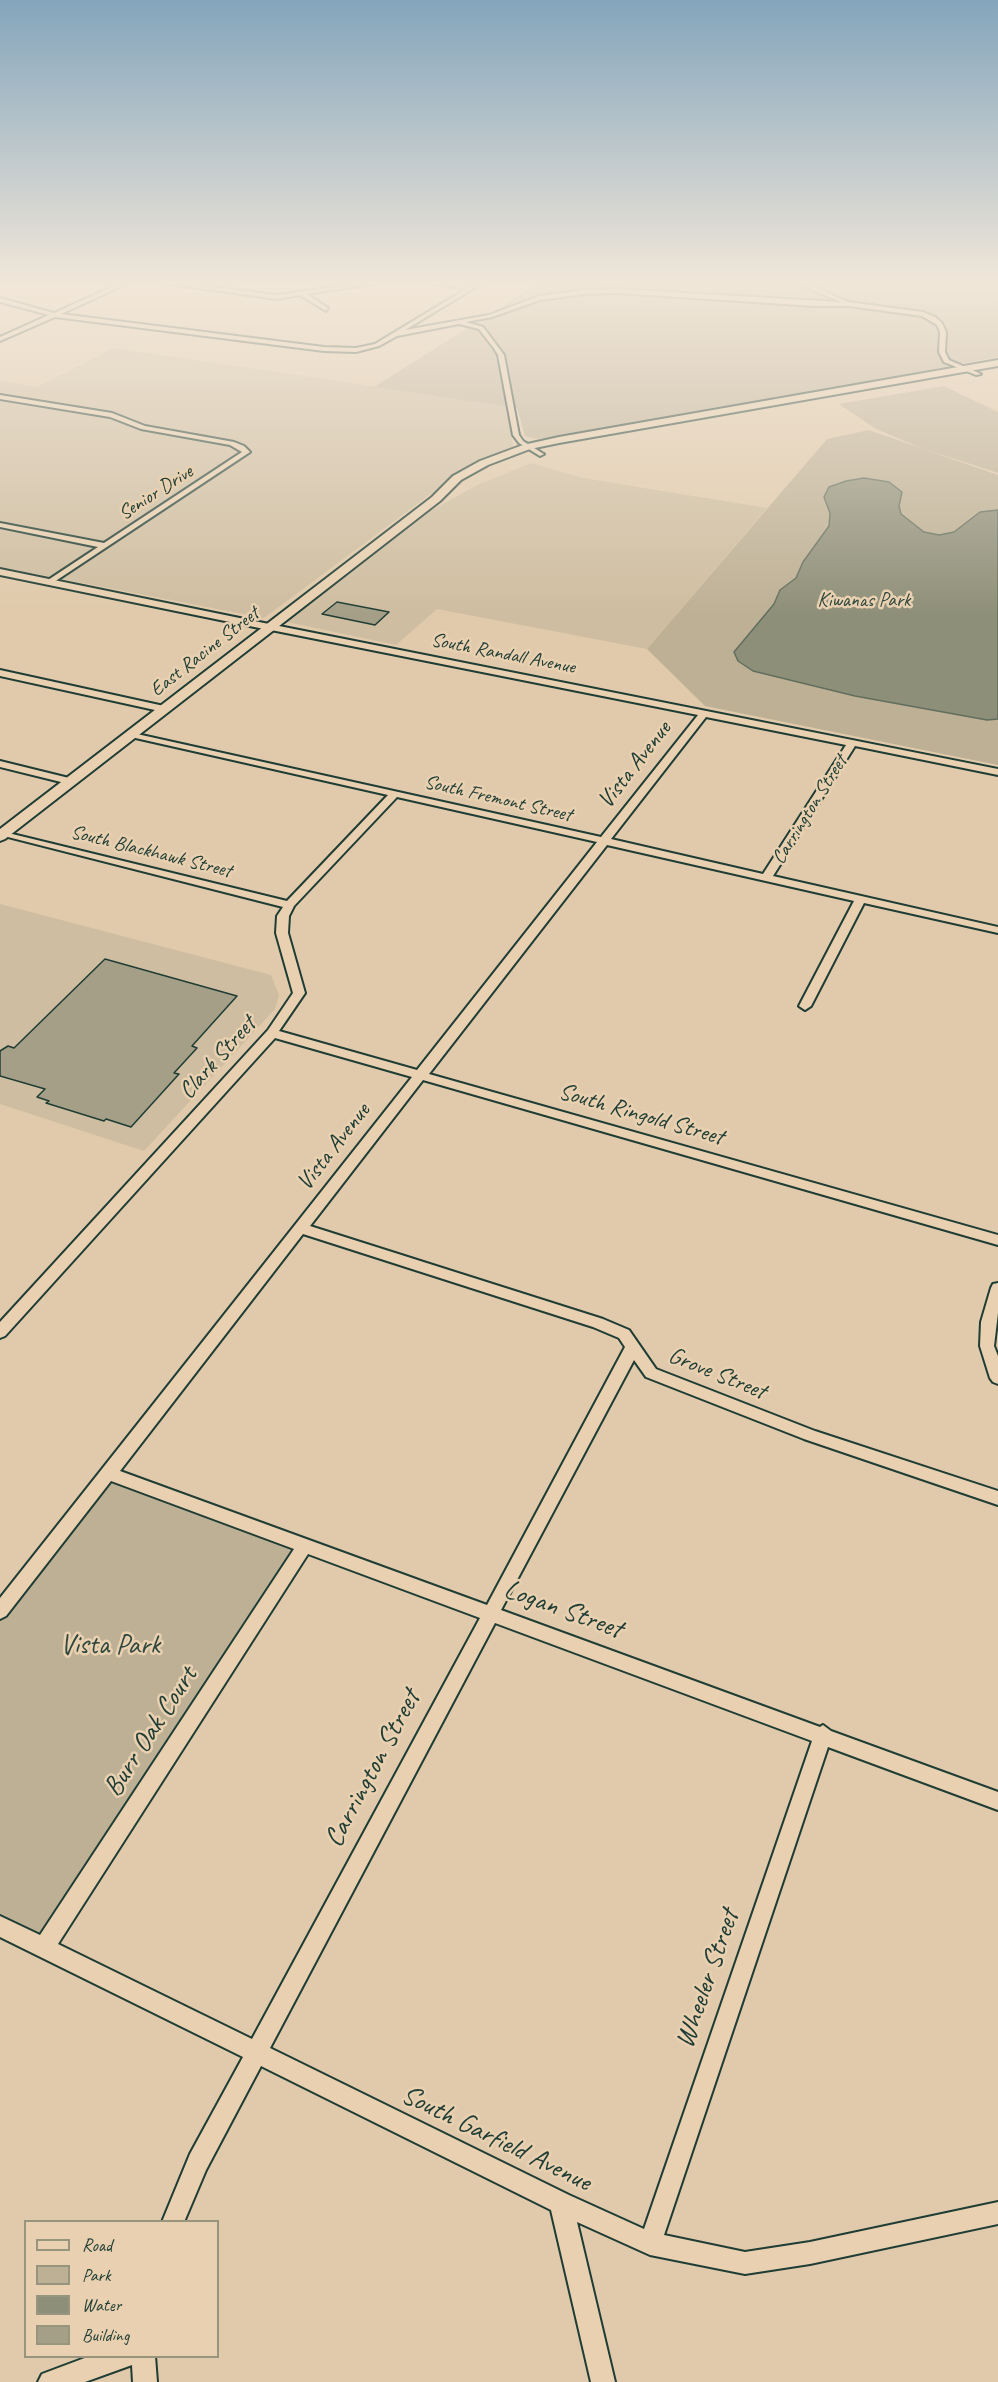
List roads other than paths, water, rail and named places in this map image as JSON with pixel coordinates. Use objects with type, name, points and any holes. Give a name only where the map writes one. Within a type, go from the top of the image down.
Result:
[{"type":"main road","name":"East Racine Street","points":[[2,834],[436,499],[469,471],[527,447],[835,392]]},
{"type":"main road","name":"East Racine Street","points":[[436,499],[489,472],[540,454],[879,392]]},
{"type":"street","points":[[508,392],[516,435],[527,447],[540,454]]},
{"type":"street","name":"Senior Drive","points":[[0,397],[112,415],[152,430],[232,443],[245,449],[243,454],[51,582]]},
{"type":"street","points":[[0,525],[106,546]]},
{"type":"street","name":"South Randall Avenue","points":[[0,572],[998,772]]},
{"type":"street","points":[[0,673],[164,709]]},
{"type":"street","name":"Vista Avenue","points":[[0,1611],[705,712]]},
{"type":"street","name":"South Fremont Street","points":[[130,734],[998,930]]},
{"type":"street","name":"Carrington Street","points":[[766,878],[853,742]]},
{"type":"street","points":[[0,764],[69,782]]},
{"type":"street","name":"Clark Street","points":[[2,1328],[272,1033],[299,993],[282,933],[283,916],[289,905],[395,793]]},
{"type":"street","name":"South Blackhawk Street","points":[[2,834],[289,905]]},
{"type":"street","points":[[805,1006],[860,900]]},
{"type":"street","name":"South Ringold Street","points":[[272,1033],[998,1240]]},
{"type":"street","name":"Grove Street","points":[[299,1228],[598,1323],[624,1334],[651,1373],[810,1435],[998,1498]]},
{"type":"street","points":[[998,1288],[988,1322],[987,1346],[998,1378]]},
{"type":"street","name":"Carrington Street","points":[[174,2220],[198,2162],[633,1347]]},
{"type":"street","name":"Logan Street","points":[[108,1473],[304,1547],[491,1612],[823,1734],[998,1801]]},
{"type":"street","name":"Burr Oak Court","points":[[44,1947],[304,1547]]},
{"type":"street","name":"Wheeler Street","points":[[650,2244],[823,1734]]},
{"type":"street","name":"South Garfield Avenue","points":[[0,1926],[561,2203],[650,2244],[745,2263],[810,2253],[998,2213]]},
{"type":"street","points":[[561,2203],[603,2382]]},
{"type":"street","points":[[50,2382],[120,2358]]},
{"type":"street","points":[[142,2358],[145,2382]]},
{"type":"water","points":[[864,478],[889,482],[902,492],[899,506],[901,514],[924,532],[939,535],[954,532],[980,512],[998,510],[998,719],[987,720],[855,696],[753,671],[738,661],[734,652],[774,604],[780,590],[796,578],[803,562],[829,526],[830,513],[824,497],[829,487]]},
{"type":"park label","name":"Kiwanas Park","points":[[864,601]]},
{"type":"park label","name":"Vista Park","points":[[110,1646]]}]
